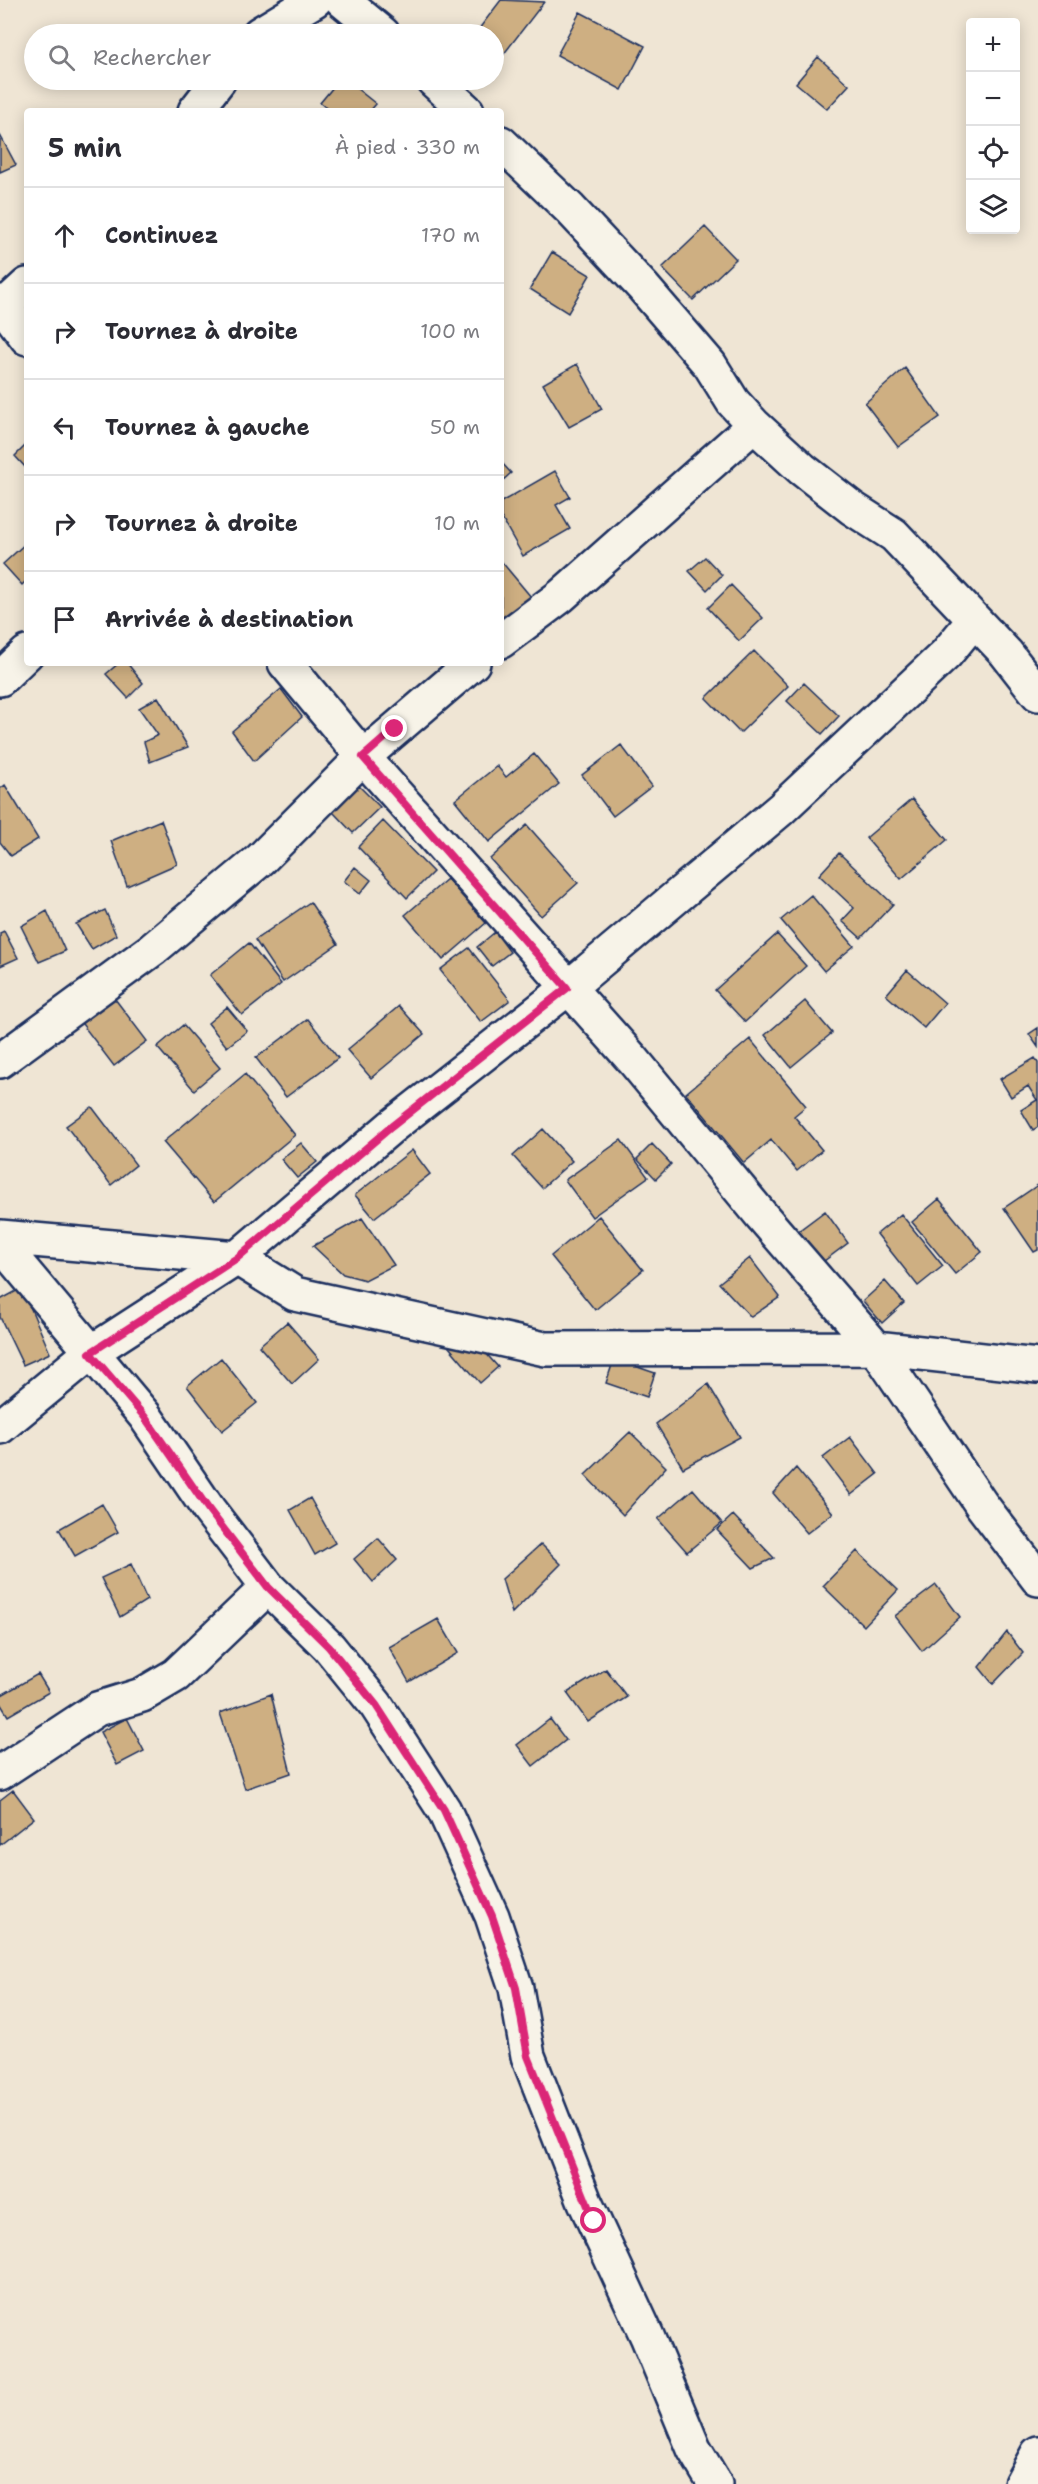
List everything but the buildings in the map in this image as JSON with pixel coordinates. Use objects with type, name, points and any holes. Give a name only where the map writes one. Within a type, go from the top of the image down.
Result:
[{"type":"street","points":[[275,24],[315,0]]},
{"type":"street","points":[[342,0],[371,24]]},
{"type":"street","points":[[197,108],[211,90]]},
{"type":"street","points":[[444,90],[464,108]]},
{"type":"street","points":[[504,146],[570,209],[671,318],[754,425],[811,476],[852,508],[894,535],[1006,653],[1038,694]]},
{"type":"street","points":[[24,287],[1,306],[24,334]]},
{"type":"street","points":[[504,639],[561,596],[754,425]]},
{"type":"street","points":[[0,1427],[90,1353],[237,1258],[391,1127],[567,988],[781,808],[946,654],[974,620]]},
{"type":"street","points":[[0,679],[24,655]]},
{"type":"street","points":[[287,666],[363,757],[670,1102],[761,1215],[876,1348],[981,1504],[1038,1579]]},
{"type":"street","points":[[0,1061],[153,949],[261,859],[363,757],[469,666]]},
{"type":"street","points":[[0,1237],[237,1258],[295,1294],[545,1349],[876,1348],[1038,1365]]},
{"type":"street","points":[[0,1243],[144,1416],[209,1510],[268,1587],[329,1647],[376,1705],[444,1810],[492,1916],[516,1988],[528,2056],[585,2202],[694,2449],[715,2484]]},
{"type":"street","points":[[0,1773],[97,1709],[142,1695],[176,1675],[268,1587]]},
{"type":"street","points":[[1021,2484],[1038,2453]]},
{"type":"route","points":[[395,729],[363,757],[567,988],[391,1127],[237,1258],[90,1353],[144,1416],[209,1510],[268,1587],[329,1647],[376,1705],[444,1810],[492,1916],[516,1988],[528,2056],[594,2221]]}]
